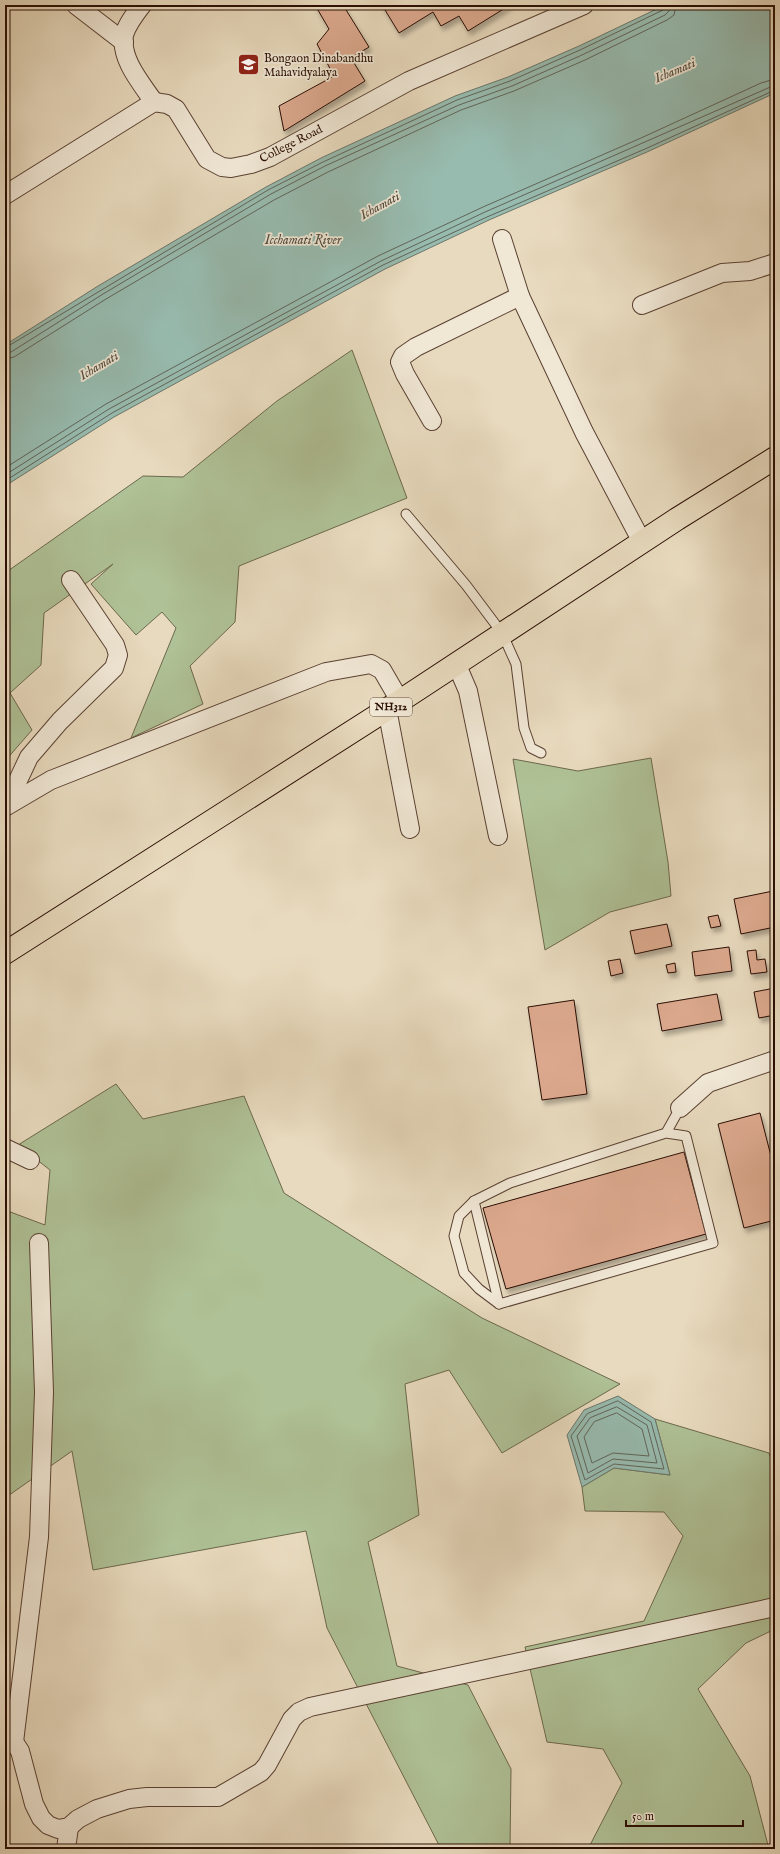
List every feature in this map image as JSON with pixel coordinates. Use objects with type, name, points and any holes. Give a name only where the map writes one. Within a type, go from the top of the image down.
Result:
[{"type":"highway","name":"NH312","points":[[5,953],[394,705],[642,542],[775,458]]},
{"type":"street","points":[[76,5],[124,42]]},
{"type":"street","points":[[5,194],[154,102],[130,65],[124,49],[124,35],[130,21],[142,5]]},
{"type":"street","name":"College Road","points":[[154,102],[168,104],[176,109],[207,159],[222,167],[231,168],[251,164],[270,157],[409,81],[584,5]]},
{"type":"street","points":[[502,239],[520,296],[584,432],[642,542]]},
{"type":"street","points":[[642,305],[722,273],[750,271],[775,263]]},
{"type":"street","points":[[432,421],[405,374],[400,362],[403,356],[416,347],[520,296]]},
{"type":"street","points":[[5,806],[29,757],[60,721],[114,668],[118,655],[115,645],[72,580]]},
{"type":"street","points":[[456,663],[468,691],[498,836]]},
{"type":"street","points":[[5,806],[51,780],[326,672],[371,664],[382,670],[394,705],[410,829]]},
{"type":"street","points":[[680,1108],[708,1083],[775,1060]]},
{"type":"street","points":[[5,1148],[30,1160]]},
{"type":"street","points":[[39,1243],[44,1392],[39,1537],[9,1740],[20,1751],[34,1804],[41,1818],[48,1825],[58,1829],[69,1827],[78,1819],[97,1809],[129,1800],[147,1797],[218,1798],[261,1772],[267,1765],[292,1719],[299,1712],[310,1707],[775,1607]]},
{"type":"street","points":[[66,1849],[69,1827]]},
{"type":"lane","points":[[406,514],[466,585],[502,633],[516,664],[524,728],[530,748],[541,754]]},
{"type":"lane","points":[[666,1132],[680,1108]]},
{"type":"lane","points":[[666,1132],[686,1136],[713,1243],[500,1304],[479,1289],[464,1273],[454,1236],[459,1216],[474,1201],[510,1183],[666,1132]]},
{"type":"lane","points":[[474,1201],[500,1304]]},
{"type":"green space","points":[[352,350],[407,498],[239,566],[235,622],[190,666],[203,704],[131,738],[176,628],[162,612],[136,635],[91,584],[113,564],[44,613],[41,665],[10,693],[32,730],[5,761],[5,573],[143,476],[183,477],[277,401]]},
{"type":"green space","points":[[651,758],[668,862],[671,896],[610,912],[545,950],[513,759],[578,771]]},
{"type":"green space","points":[[116,1084],[143,1119],[244,1096],[284,1193],[482,1318],[620,1384],[502,1453],[449,1370],[405,1384],[419,1515],[368,1542],[397,1666],[468,1685],[511,1769],[510,1849],[441,1849],[327,1628],[306,1531],[93,1570],[72,1451],[5,1498],[5,1210],[45,1225],[50,1170],[18,1145]]},
{"type":"green space","points":[[655,1419],[769,1453],[775,1469],[775,1629],[746,1643],[698,1689],[750,1776],[769,1849],[588,1849],[622,1783],[603,1749],[547,1742],[525,1647],[644,1621],[683,1536],[664,1512],[585,1511],[582,1487],[614,1468],[670,1475]]},
{"type":"water","name":"Icchamati River","points":[[665,5],[775,5],[775,93],[647,152],[489,220],[385,269],[114,417],[5,486],[5,345],[98,286],[266,187],[321,158],[455,96],[508,77],[579,46]]},
{"type":"water","points":[[618,1396],[655,1419],[670,1475],[614,1468],[582,1487],[567,1435],[584,1410]]},
{"type":"building","points":[[315,5],[343,5],[369,47],[351,58],[365,81],[284,131],[279,106],[334,76],[317,44],[329,29]]},
{"type":"building","points":[[382,5],[510,5],[468,31],[459,16],[441,26],[433,12],[399,33]]},
{"type":"building","points":[[773,891],[775,900],[775,927],[741,934],[734,899]]},
{"type":"building","points":[[718,915],[721,926],[711,928],[708,917]]},
{"type":"building","points":[[667,924],[672,946],[635,954],[630,931]]},
{"type":"building","points":[[729,947],[732,971],[695,976],[692,952]]},
{"type":"building","points":[[756,950],[757,960],[765,959],[767,972],[751,974],[747,951]]},
{"type":"building","points":[[620,959],[623,973],[611,976],[608,961]]},
{"type":"building","points":[[675,963],[676,972],[668,973],[666,965]]},
{"type":"building","points":[[775,988],[775,1015],[759,1018],[754,992]]},
{"type":"building","points":[[717,994],[722,1020],[662,1031],[657,1004]]},
{"type":"building","points":[[574,1000],[587,1094],[542,1100],[528,1007]]},
{"type":"building","points":[[760,1113],[775,1172],[775,1220],[744,1228],[718,1124]]},
{"type":"building","points":[[684,1152],[706,1234],[506,1289],[483,1208]]},
{"type":"place","name":"Bongaon Dinabandhu Mahavidyalaya","points":[[248,65]]},
{"type":"water label","name":"Ichamati","points":[[675,71]]},
{"type":"water label","name":"Ichamati","points":[[380,206]]},
{"type":"water label","name":"Ichamati","points":[[99,366]]}]
